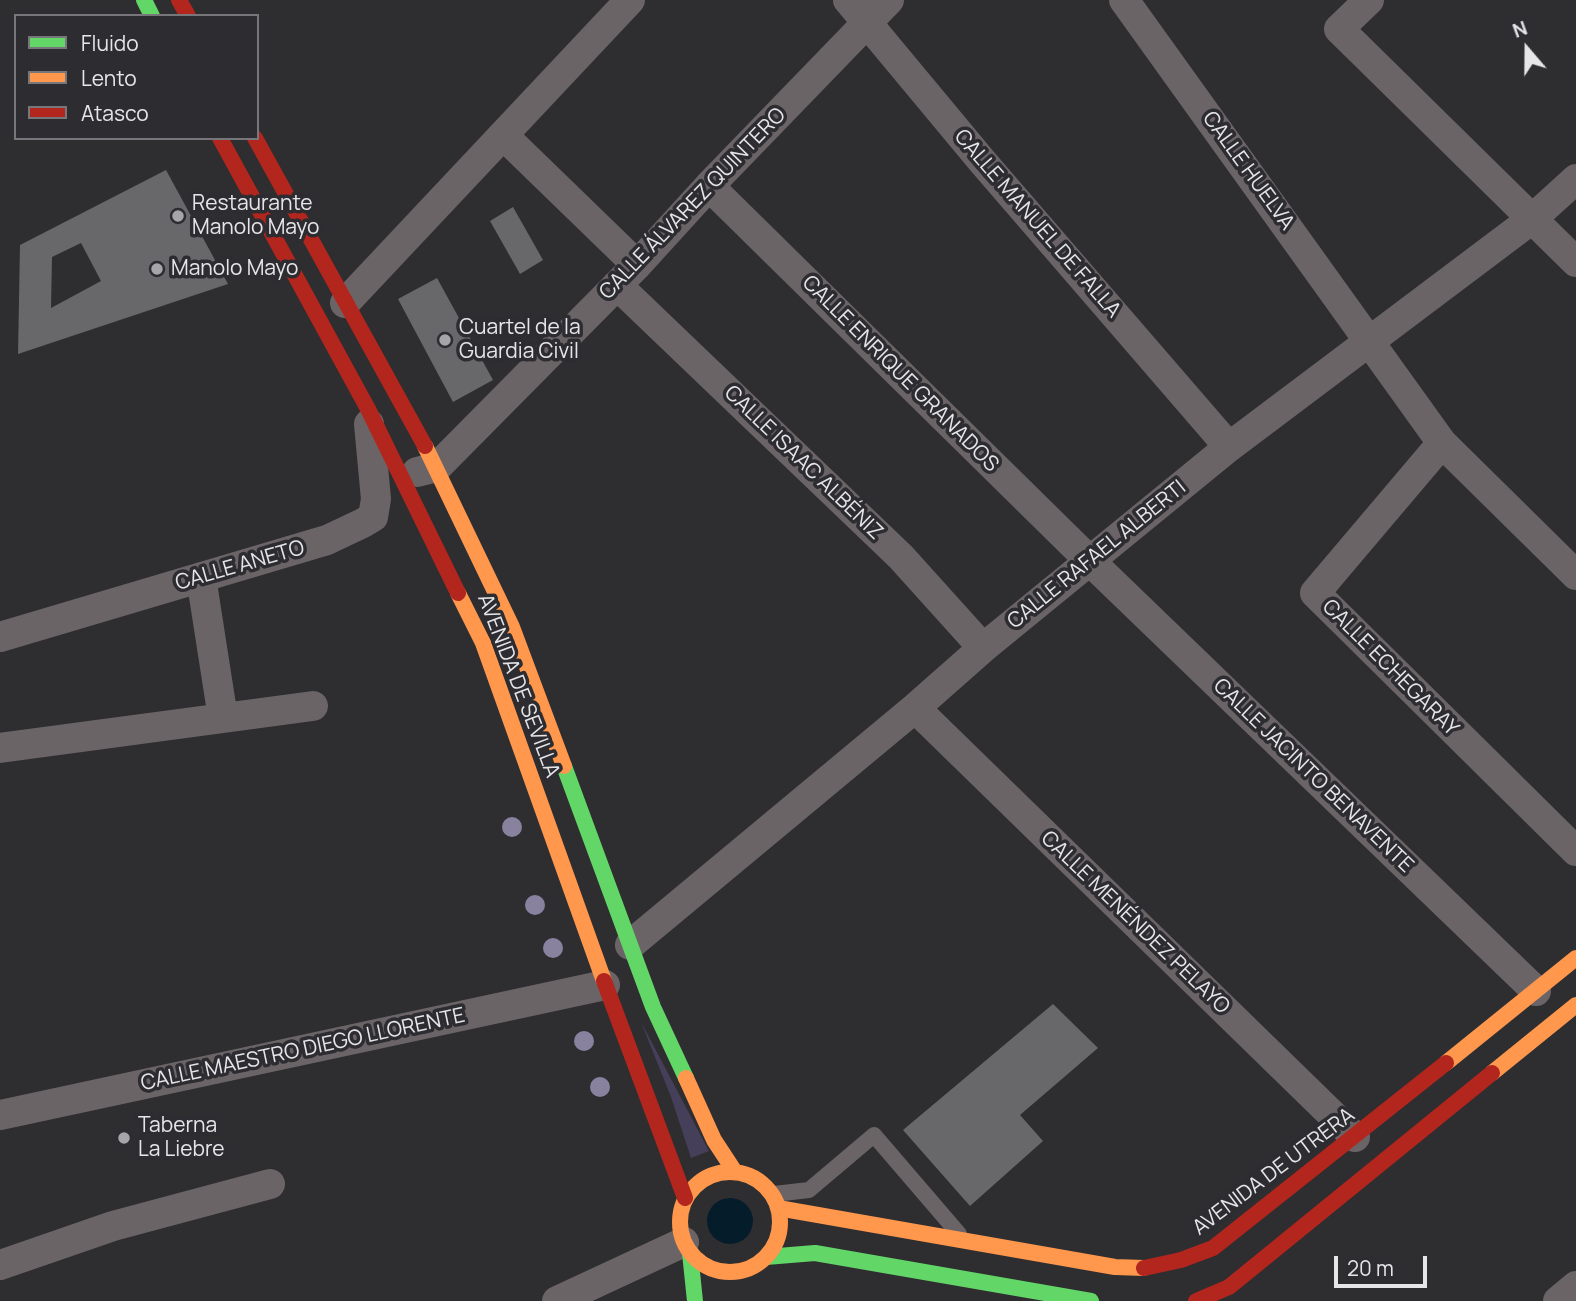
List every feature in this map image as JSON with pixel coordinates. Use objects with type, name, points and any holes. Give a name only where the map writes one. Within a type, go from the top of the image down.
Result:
[{"type":"main road","name":"AVENIDA DE SEVILLA","points":[[220,140],[368,409],[483,643],[685,1198]]},
{"type":"main road","name":"AVENIDA DE SEVILLA","points":[[256,140],[437,467],[512,627],[653,1007],[714,1140],[735,1172]]},
{"type":"main road","name":"AVENIDA DE UTRERA","points":[[775,1201],[816,1216],[1115,1267],[1133,1269],[1164,1265],[1213,1248],[1576,958]]},
{"type":"main road","points":[[1196,1301],[1229,1287],[1576,1005]]},
{"type":"main road","points":[[687,1247],[712,1269],[738,1272],[753,1266],[766,1257],[779,1234],[780,1220],[775,1201],[756,1179],[735,1172],[720,1172],[694,1186],[685,1198],[680,1220],[695,1301]]},
{"type":"main road","points":[[766,1257],[816,1253],[1091,1301]]},
{"type":"main road","points":[[736,1291],[738,1272]]},
{"type":"street","points":[[345,303],[630,0]]},
{"type":"street","name":"CALLE MANUEL DE FALLA","points":[[848,0],[1229,447]]},
{"type":"street","name":"CALLE ÁLVAREZ QUINTERO","points":[[437,467],[627,275],[889,0]]},
{"type":"street","name":"CALLE HUELVA","points":[[1124,0],[1442,443],[1576,575]]},
{"type":"street","points":[[1370,0],[1339,29],[1576,262]]},
{"type":"street","name":"CALLE ISAAC ALBÉNIZ","points":[[503,136],[627,275],[901,557],[983,648]]},
{"type":"street","name":"CALLE RAFAEL ALBERTI","points":[[630,945],[915,708],[983,648],[1229,447],[1532,219],[1576,179]]},
{"type":"street","name":"CALLE ENRIQUE GRANADOS","points":[[709,186],[1090,561]]},
{"type":"street","points":[[368,409],[386,426],[412,470],[421,472],[437,467]]},
{"type":"street","name":"CALLE ANETO","points":[[0,637],[327,540],[373,517],[376,499],[368,409]]},
{"type":"street","name":"CALLE ECHEGARAY","points":[[1442,443],[1315,593],[1576,851]]},
{"type":"street","name":"CALLE JACINTO BENAVENTE","points":[[1090,561],[1536,991]]},
{"type":"street","points":[[201,577],[223,718]]},
{"type":"street","points":[[0,748],[313,706]]},
{"type":"street","name":"CALLE MENÉNDEZ PELAYO","points":[[915,708],[1355,1137]]},
{"type":"street","name":"CALLE MAESTRO DIEGO LLORENTE","points":[[0,1115],[606,985]]},
{"type":"street","points":[[0,1265],[113,1227],[270,1184]]},
{"type":"street","points":[[557,1301],[687,1247]]},
{"type":"street","points":[[1558,1301],[1576,1286]]},
{"type":"lane","points":[[775,1201],[809,1190],[874,1135],[965,1241]]},
{"type":"shaded area","points":[[641,1022],[709,1151],[691,1158],[671,1097]]},
{"type":"water","points":[[730,1198],[747,1204],[753,1221],[747,1238],[730,1244],[713,1238],[707,1221],[713,1204]]},
{"type":"building","name":"Manolo Mayo","points":[[166,170],[228,284],[18,354],[20,245]],"holes":[[[81,243],[101,281],[51,308],[52,257]]]},
{"type":"building","points":[[513,207],[543,260],[520,274],[490,221]]},
{"type":"building","name":"Cuartel de la Guardia Civil","points":[[437,278],[493,380],[453,402],[398,299]]},
{"type":"building","points":[[1053,1004],[1098,1048],[1020,1115],[1043,1141],[970,1206],[903,1130]]},
{"type":"traffic: fast","points":[[144,0],[151,14]]},
{"type":"traffic: fast","points":[[564,766],[653,1007],[686,1078]]},
{"type":"traffic: fast","points":[[690,1253],[695,1301]]},
{"type":"traffic: fast","points":[[766,1257],[815,1253],[1091,1301]]},
{"type":"traffic: slow","points":[[425,446],[512,627],[564,766]]},
{"type":"traffic: slow","points":[[458,593],[483,643],[604,981]]},
{"type":"traffic: slow","points":[[1446,1063],[1576,958]]},
{"type":"traffic: slow","points":[[1492,1073],[1576,1005]]},
{"type":"traffic: slow","points":[[686,1078],[714,1140],[735,1172]]},
{"type":"traffic: slow","points":[[730,1172],[749,1176],[766,1186],[776,1203],[780,1222],[776,1241],[766,1258],[749,1268],[730,1272],[711,1268],[694,1258],[684,1241],[680,1222],[684,1203],[694,1186],[711,1176],[730,1172]]},
{"type":"traffic: slow","points":[[778,1208],[1115,1267],[1144,1268]]},
{"type":"traffic: jam","points":[[179,0],[187,14]]},
{"type":"traffic: jam","points":[[221,140],[368,409],[458,593]]},
{"type":"traffic: jam","points":[[256,140],[425,446]]},
{"type":"traffic: jam","points":[[604,981],[685,1198]]},
{"type":"traffic: jam","points":[[1144,1268],[1181,1260],[1213,1248],[1446,1063]]},
{"type":"traffic: jam","points":[[1196,1301],[1229,1287],[1492,1073]]},
{"type":"place","name":"Restaurante Manolo Mayo","points":[[178,216]]},
{"type":"place","name":"Manolo Mayo","points":[[157,269]]},
{"type":"place","name":"Cuartel de la Guardia Civil","points":[[445,340]]},
{"type":"place","name":"Taberna La Liebre","points":[[124,1138]]}]
